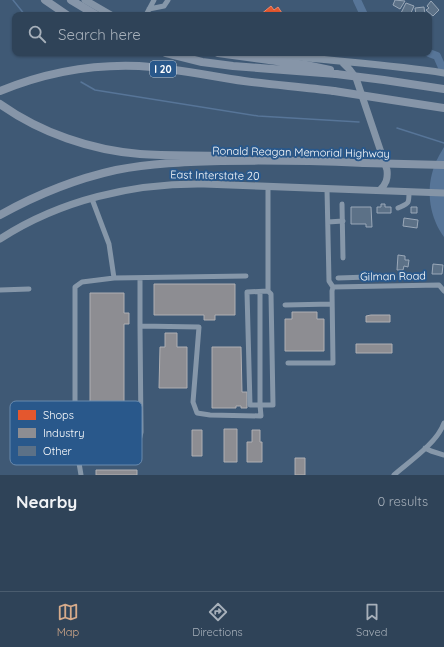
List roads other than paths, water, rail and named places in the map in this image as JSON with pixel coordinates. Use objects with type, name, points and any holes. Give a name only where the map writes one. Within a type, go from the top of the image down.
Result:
[{"type":"highway","points":[[44,0],[62,12]]},
{"type":"highway","points":[[71,0],[91,12]]},
{"type":"highway","points":[[178,56],[202,62],[233,66],[337,73],[444,89]]},
{"type":"highway","points":[[240,56],[306,65],[337,73]]},
{"type":"highway","name":"I 20","points":[[0,92],[33,79],[58,72],[97,66],[114,66],[154,68],[272,85],[334,91],[444,108]]},
{"type":"highway","points":[[0,104],[23,119],[78,142],[126,152],[140,154],[221,156],[279,160]]},
{"type":"highway","name":"Ronald Reagan Memorial Highway","points":[[0,215],[54,189],[83,179],[115,170],[146,165],[279,160],[444,165]]},
{"type":"main road","points":[[85,0],[94,2],[107,12]]},
{"type":"main road","points":[[307,56],[342,62],[368,63],[443,73]]},
{"type":"main road","points":[[342,62],[356,78],[387,170],[388,179],[380,190]]},
{"type":"main road","name":"East Interstate 20","points":[[0,239],[18,228],[52,212],[92,199],[132,189],[169,185],[268,186],[442,193]]},
{"type":"street","points":[[148,12],[154,0]]},
{"type":"street","points":[[149,9],[164,6],[168,0]]},
{"type":"street","points":[[268,186],[273,405],[250,405],[247,292],[270,293]]},
{"type":"street","points":[[288,363],[333,363],[333,287],[330,281],[327,189]]},
{"type":"street","points":[[398,208],[409,202],[411,192]]},
{"type":"street","points":[[92,199],[110,244],[114,278]]},
{"type":"street","points":[[342,204],[343,258]]},
{"type":"street","points":[[328,222],[343,221]]},
{"type":"street","points":[[75,401],[75,287],[82,282],[114,278],[246,276]]},
{"type":"street","points":[[354,277],[354,286]]},
{"type":"street","points":[[338,278],[368,277]]},
{"type":"street","points":[[140,278],[141,401]]},
{"type":"street","name":"Gilman Road","points":[[333,287],[439,285],[444,291]]},
{"type":"street","points":[[0,290],[29,289]]},
{"type":"street","points":[[140,326],[198,327],[193,402],[197,413],[210,415],[260,416],[260,292]]},
{"type":"street","points":[[285,305],[332,304]]},
{"type":"street","points":[[394,475],[400,473],[438,435],[442,430],[444,423]]},
{"type":"street","points":[[425,448],[444,455]]},
{"type":"street","points":[[79,465],[81,475]]},
{"type":"water","points":[[444,147],[444,237],[435,222],[431,205],[430,187],[436,161]]},
{"type":"waterway","points":[[13,0],[23,12]]},
{"type":"waterway","points":[[357,0],[363,12]]},
{"type":"waterway","points":[[432,54],[437,56],[444,72]]},
{"type":"waterway","points":[[81,82],[95,90],[258,116],[359,122]]},
{"type":"waterway","points":[[397,128],[444,143]]}]
